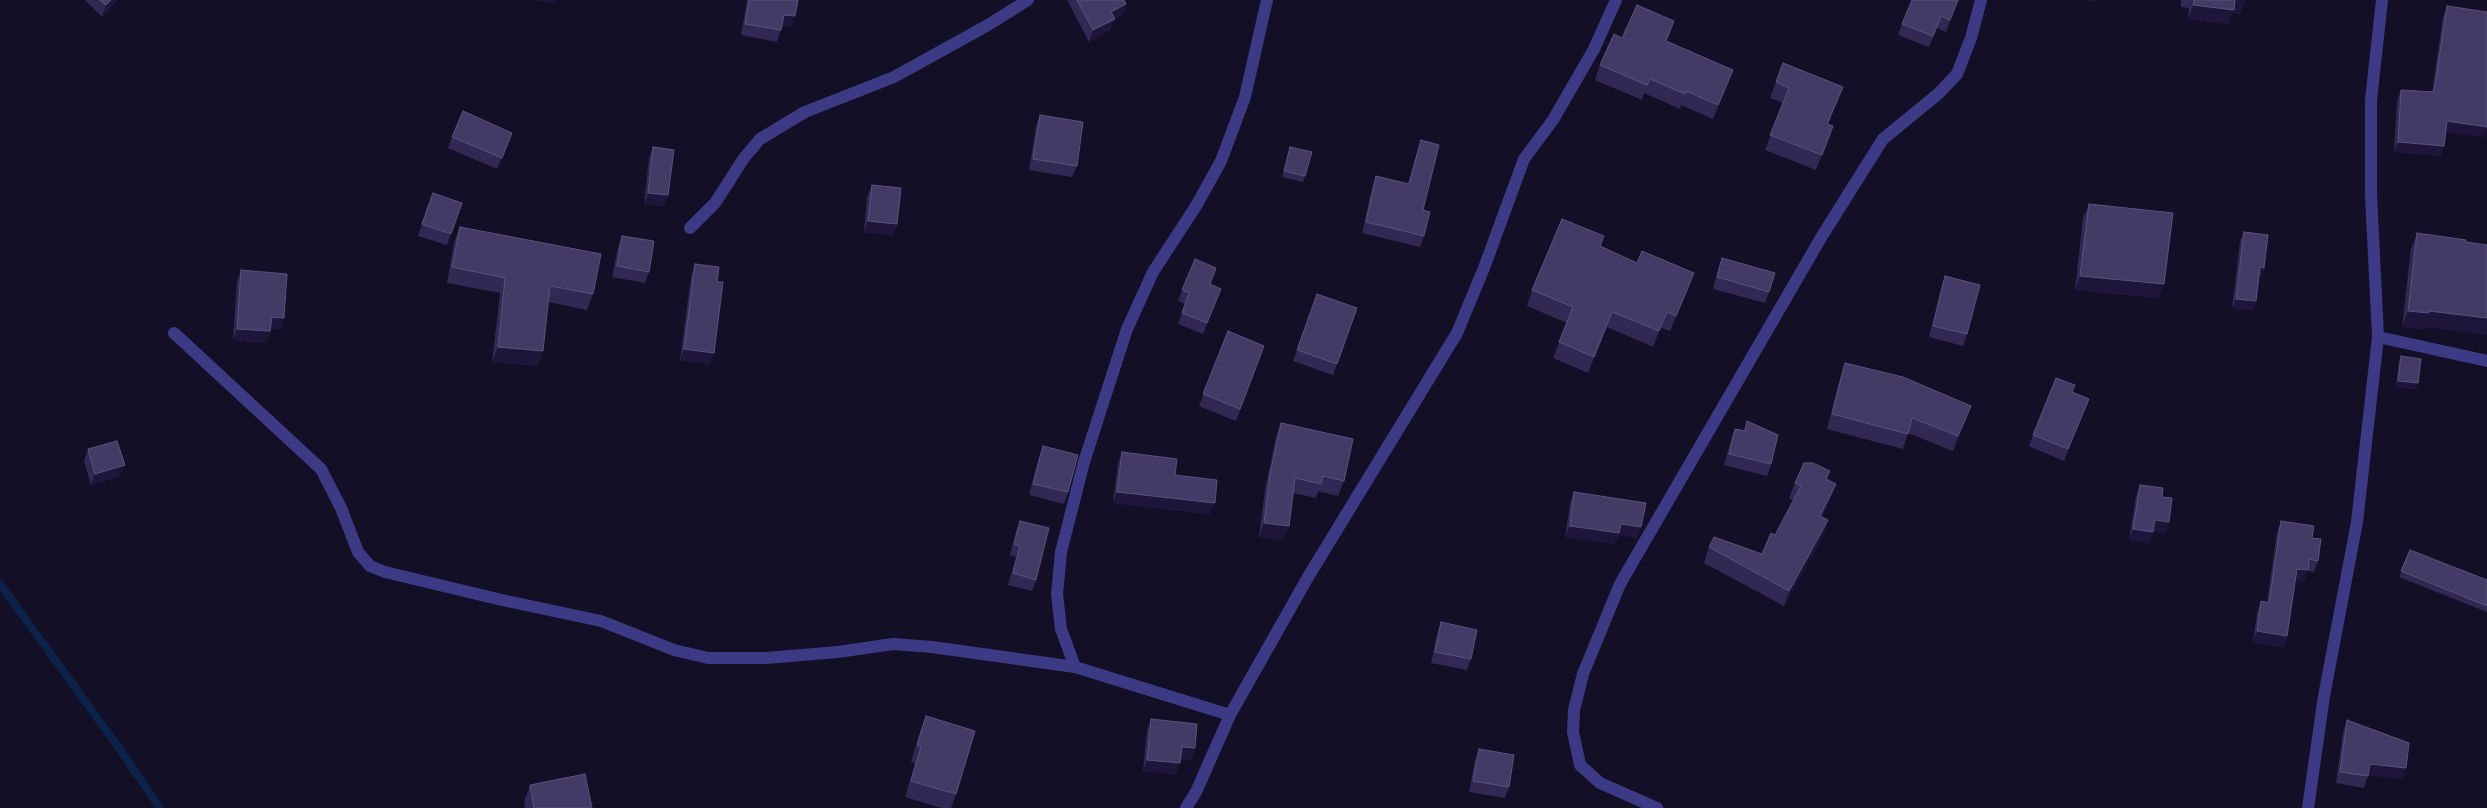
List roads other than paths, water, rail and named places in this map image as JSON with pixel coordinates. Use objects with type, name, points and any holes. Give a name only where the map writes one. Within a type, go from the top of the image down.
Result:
[{"type":"street","points":[[690,228],[714,203],[744,158],[760,139],[805,112],[894,76],[988,25],[1028,0]]},
{"type":"street","points":[[1076,667],[1061,629],[1057,594],[1061,552],[1084,462],[1127,328],[1153,272],[1196,206],[1221,161],[1245,97],[1267,0]]},
{"type":"street","points":[[1186,808],[1196,792],[1230,715],[1308,577],[1457,332],[1484,268],[1524,159],[1554,120],[1594,49],[1616,0]]},
{"type":"street","points":[[1657,808],[1600,783],[1580,765],[1573,732],[1574,710],[1584,674],[1612,602],[1620,584],[1822,236],[1883,139],[1938,94],[1957,74],[1971,38],[1982,0]]},
{"type":"street","points":[[2308,808],[2324,696],[2356,522],[2378,336],[2371,195],[2371,100],[2382,0]]},
{"type":"street","points":[[174,333],[321,469],[341,508],[358,552],[370,566],[385,572],[601,621],[674,650],[708,658],[766,658],[838,652],[893,644],[932,647],[1076,667],[1230,715]]},
{"type":"street","points":[[2378,336],[2487,361]]},
{"type":"waterway","points":[[0,584],[119,748],[160,808]]}]
